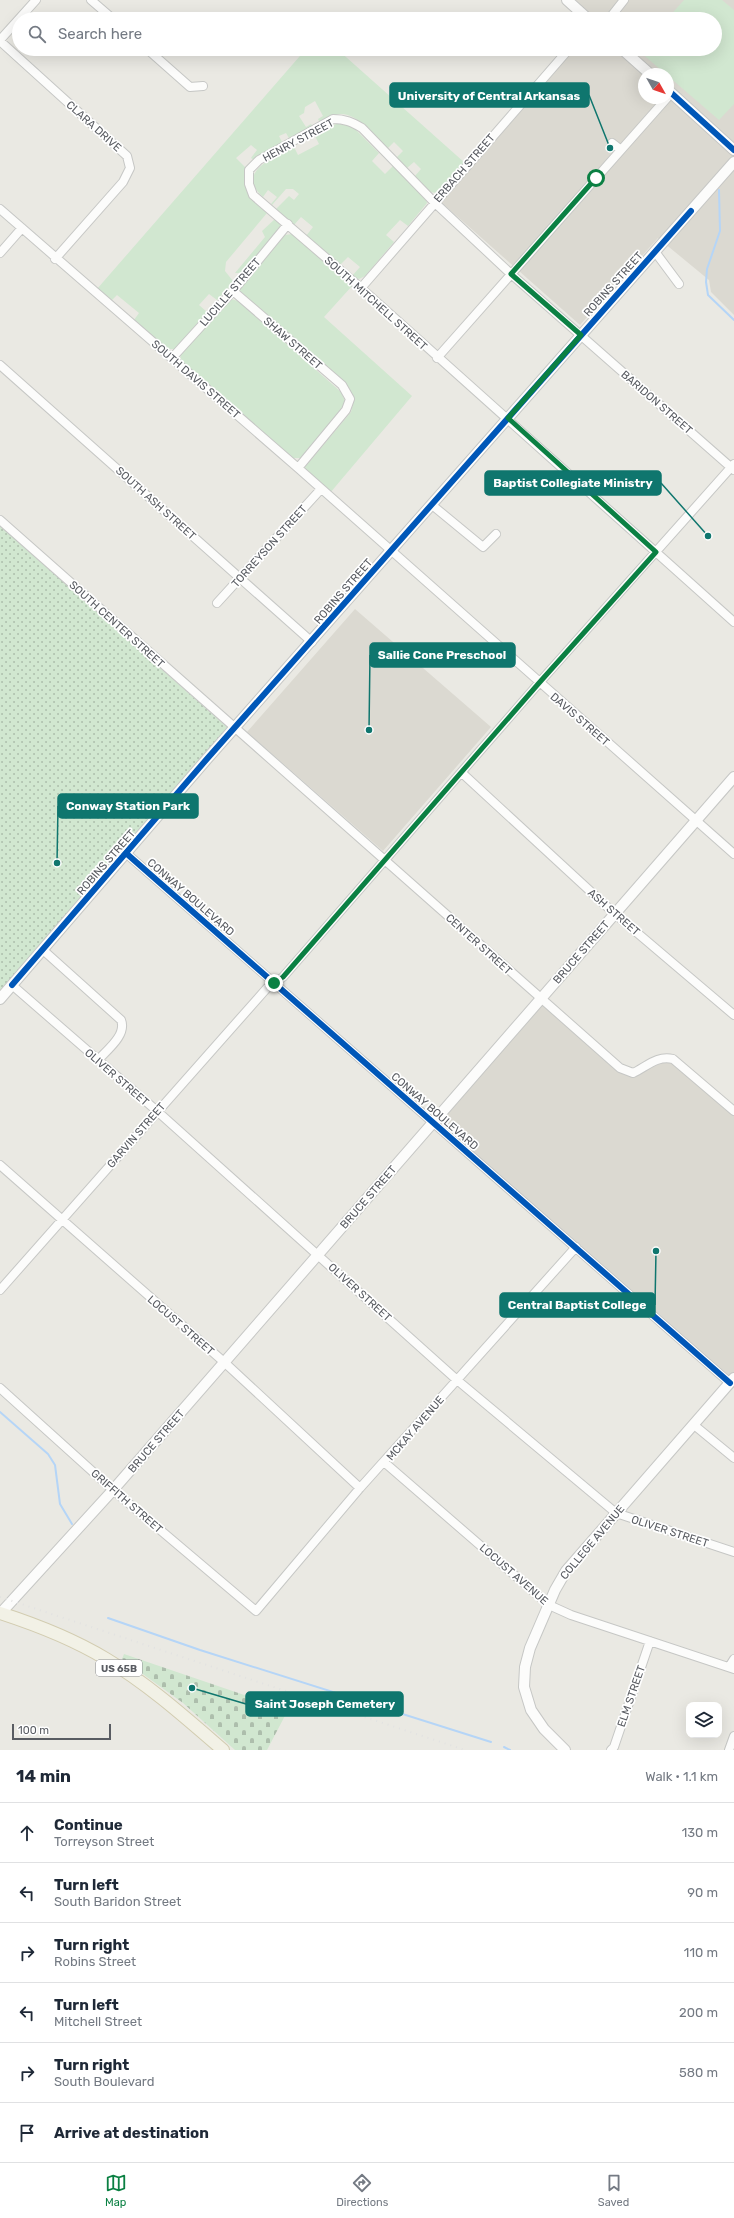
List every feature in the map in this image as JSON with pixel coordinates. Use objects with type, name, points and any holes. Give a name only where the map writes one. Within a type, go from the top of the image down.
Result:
[{"type":"main road","name":"US 65B","points":[[0,1613],[47,1630],[106,1659],[173,1708],[223,1750]]},
{"type":"street","points":[[25,12],[36,0]]},
{"type":"street","points":[[91,0],[105,12]]},
{"type":"street","points":[[567,0],[580,12]]},
{"type":"street","points":[[615,12],[624,0]]},
{"type":"street","points":[[0,41],[12,27]]},
{"type":"street","name":"CLARA DRIVE","points":[[0,41],[12,52]]},
{"type":"street","name":"CLARA DRIVE","points":[[17,56],[127,156],[130,168],[123,182],[55,259]]},
{"type":"street","points":[[155,56],[190,87],[203,86]]},
{"type":"street","name":"ERBACH STREET","points":[[361,288],[434,202],[563,56]]},
{"type":"street","points":[[630,56],[643,68]]},
{"type":"street","points":[[674,98],[734,150]]},
{"type":"street","points":[[437,358],[660,104]]},
{"type":"street","name":"HENRY STREET","points":[[249,184],[249,170],[259,160],[333,119],[345,119],[362,128],[434,202]]},
{"type":"street","points":[[612,143],[621,150]]},
{"type":"street","name":"ROBINS STREET","points":[[0,999],[390,551],[581,335],[656,253],[734,162]]},
{"type":"street","name":"SOUTH MITCHELL STREET","points":[[249,184],[253,195],[361,288],[437,358],[508,418],[734,622]]},
{"type":"street","name":"BARIDON STREET","points":[[434,202],[511,274],[733,467]]},
{"type":"street","name":"SOUTH DAVIS STREET","points":[[0,209],[55,259],[172,358],[298,468],[390,551]]},
{"type":"street","name":"LUCILLE STREET","points":[[172,358],[233,291],[288,224]]},
{"type":"street","points":[[0,253],[22,228]]},
{"type":"street","points":[[656,253],[679,284]]},
{"type":"street","name":"SHAW STREET","points":[[233,291],[342,385],[350,399],[346,410],[298,468]]},
{"type":"street","name":"SOUTH ASH STREET","points":[[0,365],[312,642]]},
{"type":"street","name":"GARVIN STREET","points":[[0,1290],[267,988],[283,977],[539,683],[733,467]]},
{"type":"street","name":"TORREYSON STREET","points":[[217,603],[321,489]]},
{"type":"street","points":[[432,504],[483,547],[496,534]]},
{"type":"street","name":"SOUTH CENTER STREET","points":[[0,520],[234,729]]},
{"type":"street","name":"DAVIS STREET","points":[[390,551],[734,854]]},
{"type":"street","name":"CENTER STREET","points":[[234,729],[626,1072],[633,1073],[657,1060],[666,1057],[673,1059],[734,1111]]},
{"type":"street","name":"ASH STREET","points":[[462,773],[615,914],[734,1015]]},
{"type":"street","name":"BRUCE STREET","points":[[0,1613],[113,1490],[734,777]]},
{"type":"street","name":"CONWAY BOULEVARD","points":[[127,854],[432,1123],[732,1381]]},
{"type":"street","points":[[43,950],[121,1020],[123,1024],[120,1036],[98,1060]]},
{"type":"street","name":"OLIVER STREET","points":[[12,985],[157,1111],[457,1380],[616,1513],[734,1552]]},
{"type":"street","name":"LOCUST STREET","points":[[0,1165],[224,1362],[360,1488]]},
{"type":"street","name":"MCKAY AVENUE","points":[[256,1610],[360,1488],[576,1247]]},
{"type":"street","name":"COLLEGE AVENUE","points":[[565,1750],[544,1729],[531,1710],[524,1687],[525,1667],[530,1648],[555,1590],[566,1571],[732,1381]]},
{"type":"street","name":"GRIFFITH STREET","points":[[0,1388],[113,1490],[256,1610]]},
{"type":"street","points":[[694,1425],[734,1458]]},
{"type":"street","name":"LOCUST AVENUE","points":[[384,1462],[549,1605],[571,1615],[732,1668]]},
{"type":"street","name":"ELM STREET","points":[[611,1750],[614,1747],[650,1641]]},
{"type":"street","points":[[732,1668],[734,1659]]},
{"type":"street","points":[[729,1750],[734,1736]]},
{"type":"shaded area","points":[[574,0],[734,0],[734,315],[711,292],[709,280],[658,238],[580,325],[441,202],[567,56],[722,56],[722,12],[587,12]]},
{"type":"shaded area","points":[[355,609],[491,727],[383,851],[247,732]]},
{"type":"shaded area","points":[[541,999],[633,1073],[673,1059],[734,1112],[734,1378],[730,1383],[433,1123]]},
{"type":"green space","points":[[684,0],[722,0],[734,10],[734,104],[719,120],[674,81],[674,68],[659,68],[645,56],[722,56],[722,12],[673,12]]},
{"type":"green space","points":[[300,56],[345,56],[465,163],[438,192],[431,192],[425,188],[415,176],[421,169],[414,162],[407,168],[396,158],[403,151],[394,142],[387,149],[360,121],[347,115],[340,114],[332,116],[320,123],[318,119],[323,116],[315,101],[305,107],[304,113],[299,116],[306,127],[311,124],[313,127],[290,140],[286,133],[279,136],[283,144],[254,160],[251,158],[257,150],[251,145],[236,158],[247,169],[246,188],[252,197],[264,207],[267,213],[226,262],[225,271],[233,281],[232,284],[217,300],[209,294],[199,305],[207,312],[175,349],[166,349],[134,320],[139,313],[117,295],[111,301],[97,289]]},
{"type":"green space","points":[[342,123],[352,126],[379,153],[372,161],[385,174],[393,166],[426,199],[427,203],[408,226],[400,220],[386,235],[394,242],[365,276],[359,279],[352,276],[360,267],[348,257],[340,265],[306,236],[313,227],[301,217],[294,225],[276,209],[289,196],[294,200],[299,194],[293,189],[286,189],[272,205],[271,204],[277,197],[268,190],[263,197],[255,188],[253,180],[255,173],[260,166],[294,147],[298,155],[319,144],[315,136],[336,124]]},
{"type":"green space","points":[[276,218],[280,221],[280,229],[242,273],[235,273],[265,237],[262,231]]},
{"type":"green space","points":[[292,234],[352,286],[324,317],[412,396],[330,493],[305,469],[305,467],[351,412],[353,403],[351,394],[348,388],[239,290],[285,235]]},
{"type":"green space","points":[[231,299],[238,301],[341,392],[345,401],[343,410],[301,458],[290,458],[180,361],[181,353]]},
{"type":"green space","points":[[0,526],[228,728],[0,992]]},
{"type":"green space","points":[[124,1654],[288,1710],[267,1750],[235,1750],[183,1703],[122,1659]]},
{"type":"waterway","points":[[719,190],[720,231],[707,269],[706,282],[708,295],[734,320]]},
{"type":"waterway","points":[[0,1412],[48,1454],[55,1465],[60,1504],[72,1524]]},
{"type":"waterway","points":[[108,1618],[200,1650],[491,1742]]},
{"type":"waterway","points":[[504,1747],[510,1750]]},
{"type":"railway","points":[[0,1597],[465,1750]]},
{"type":"cycle path","points":[[674,95],[734,150]]},
{"type":"cycle path","points":[[12,985],[206,760],[691,211]]},
{"type":"cycle path","points":[[127,854],[730,1383]]},
{"type":"place","name":"University of Central Arkansas","points":[[610,148]]},
{"type":"place","name":"Baptist Collegiate Ministry","points":[[708,536]]},
{"type":"place","name":"Sallie Cone Preschool","points":[[369,730]]},
{"type":"place","name":"Conway Station Park","points":[[57,863]]},
{"type":"place","name":"Central Baptist College","points":[[656,1251]]},
{"type":"place","name":"Saint Joseph Cemetery","points":[[192,1688]]},
{"type":"route","points":[[274,983],[283,977],[539,683],[656,552],[508,418],[581,335],[511,274],[596,178]]}]
